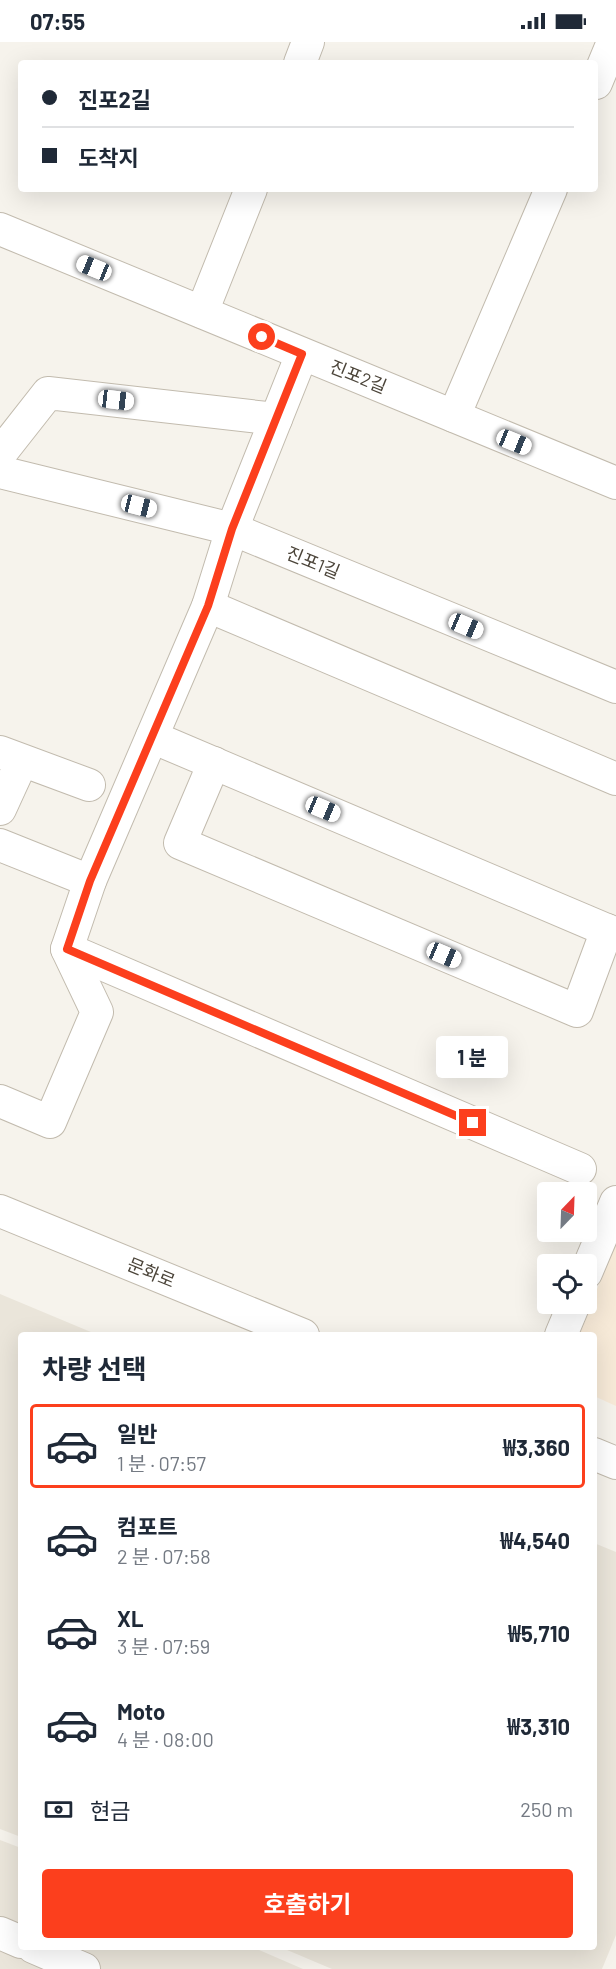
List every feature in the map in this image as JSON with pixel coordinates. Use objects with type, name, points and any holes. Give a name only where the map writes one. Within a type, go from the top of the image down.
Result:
[{"type":"street","points":[[301,60],[309,42]]},
{"type":"street","points":[[598,78],[613,42]]},
{"type":"street","points":[[202,312],[250,192]]},
{"type":"street","points":[[454,417],[549,192]]},
{"type":"street","name":"진포2길","points":[[2,236],[202,312],[616,483]]},
{"type":"street","points":[[0,1101],[50,1122],[97,1012],[67,949],[90,881],[208,606],[232,529],[302,354]]},
{"type":"street","points":[[0,454],[48,393],[276,419]]},
{"type":"street","name":"진포1길","points":[[0,472],[232,529],[616,687]]},
{"type":"street","points":[[208,606],[616,779]]},
{"type":"street","points":[[152,737],[214,763],[612,932],[577,1011],[180,843],[214,763]]},
{"type":"street","points":[[0,809],[11,756],[89,785]]},
{"type":"street","points":[[0,845],[90,881]]},
{"type":"street","points":[[67,949],[580,1169]]},
{"type":"street","points":[[594,1254],[616,1202]]},
{"type":"street","name":"문화로","points":[[0,1211],[296,1332]]},
{"type":"street","points":[[562,1332],[570,1314]]},
{"type":"street","points":[[597,1455],[616,1463]]},
{"type":"street","points":[[0,1933],[18,1941]]},
{"type":"street","points":[[40,1950],[84,1969]]},
{"type":"shaded area","points":[[616,1241],[616,1406],[597,1397],[597,1332],[580,1332],[587,1314],[597,1314],[597,1289]]},
{"type":"shaded area","points":[[0,1294],[91,1332],[18,1332],[18,1836],[0,1829]]},
{"type":"shaded area","points":[[597,1544],[616,1552],[616,1935],[602,1969],[332,1969],[287,1950],[597,1950]]},
{"type":"shaded area","points":[[0,1840],[18,1847],[18,1950],[259,1950],[303,1969],[0,1969]]},
{"type":"route","points":[[262,337],[302,354],[232,529],[208,606],[90,881],[67,949],[473,1123]]}]
